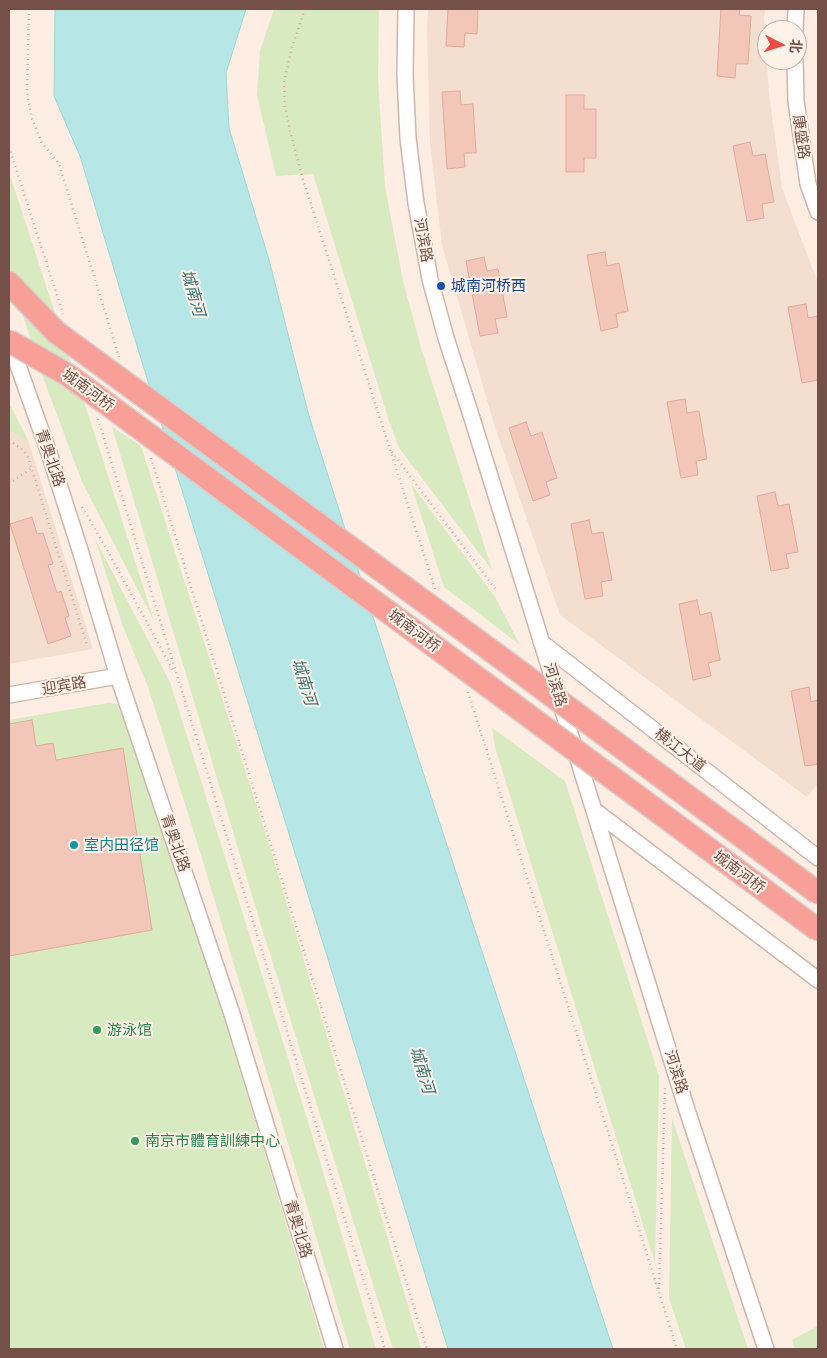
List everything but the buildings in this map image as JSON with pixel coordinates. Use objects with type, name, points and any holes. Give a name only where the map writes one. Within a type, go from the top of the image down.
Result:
[{"type":"highway","points":[[9,282],[56,332]]},
{"type":"highway","name":"城南河桥","points":[[9,298],[818,893]]},
{"type":"highway","name":"城南河桥","points":[[9,332],[818,930]]},
{"type":"highway","points":[[9,340],[68,375]]},
{"type":"street","name":"河滨路","points":[[406,9],[405,75],[408,138],[416,203],[430,279],[446,338],[687,1110],[766,1349]]},
{"type":"street","name":"康盛路","points":[[796,70],[796,101],[808,184],[818,212]]},
{"type":"street","name":"青奥北路","points":[[9,340],[66,506],[118,676],[232,1014],[335,1349]]},
{"type":"street","name":"横江大道","points":[[542,642],[815,849]]},
{"type":"street","name":"迎宾路","points":[[9,695],[118,676]]},
{"type":"street","points":[[594,810],[818,980]]},
{"type":"path","points":[[29,9],[27,92],[32,120],[42,143],[59,164],[122,364]]},
{"type":"path","points":[[305,9],[292,47],[284,82],[285,107],[302,176],[436,592]]},
{"type":"path","points":[[9,440],[28,456],[87,645]]},
{"type":"path","points":[[390,449],[496,590]]},
{"type":"path","points":[[148,450],[427,1349]]},
{"type":"path","points":[[9,484],[32,468]]},
{"type":"path","points":[[78,501],[178,678],[384,1349]]},
{"type":"path","points":[[466,686],[677,1349]]},
{"type":"path","points":[[659,1293],[665,1079]]},
{"type":"shaded area","points":[[428,9],[766,9],[764,20],[757,20],[757,70],[767,70],[782,188],[818,283],[818,783],[807,797],[560,615],[494,424],[442,245],[430,143]]},
{"type":"shaded area","points":[[9,430],[29,443],[93,649],[9,664]]},
{"type":"green space","points":[[274,9],[379,9],[378,80],[385,187],[403,281],[421,348],[492,570],[399,448],[313,174],[276,176],[257,95],[260,51]]},
{"type":"green space","points":[[9,172],[154,621],[82,482],[47,388],[9,274]]},
{"type":"green space","points":[[9,403],[27,438],[29,443],[9,430]]},
{"type":"green space","points":[[112,427],[141,446],[268,841],[421,1349],[393,1349],[257,912]]},
{"type":"green space","points":[[411,484],[495,597],[520,645],[444,587]]},
{"type":"green space","points":[[95,539],[170,682],[309,1125],[376,1349],[350,1349],[197,842],[148,687],[122,624]]},
{"type":"green space","name":"南京市體育訓練中心","points":[[108,703],[119,704],[126,709],[198,933],[324,1349],[9,1349],[9,720]]},
{"type":"green space","points":[[492,728],[565,781],[659,1076],[655,1263],[495,747]]},
{"type":"green space","points":[[672,1118],[748,1349],[686,1349],[669,1298]]},
{"type":"green space","points":[[818,1326],[818,1349],[795,1349],[792,1340]]},
{"type":"water","name":"城南河","points":[[55,9],[246,9],[226,73],[229,128],[269,260],[309,416],[414,745],[613,1349],[448,1349],[133,333],[80,156],[54,96]]},
{"type":"place","name":"城南河桥西","points":[[441,286]]},
{"type":"place","name":"室内田径馆","points":[[74,845]]},
{"type":"place","name":"游泳馆","points":[[97,1030]]},
{"type":"place","name":"南京市體育訓練中心","points":[[135,1141]]}]
